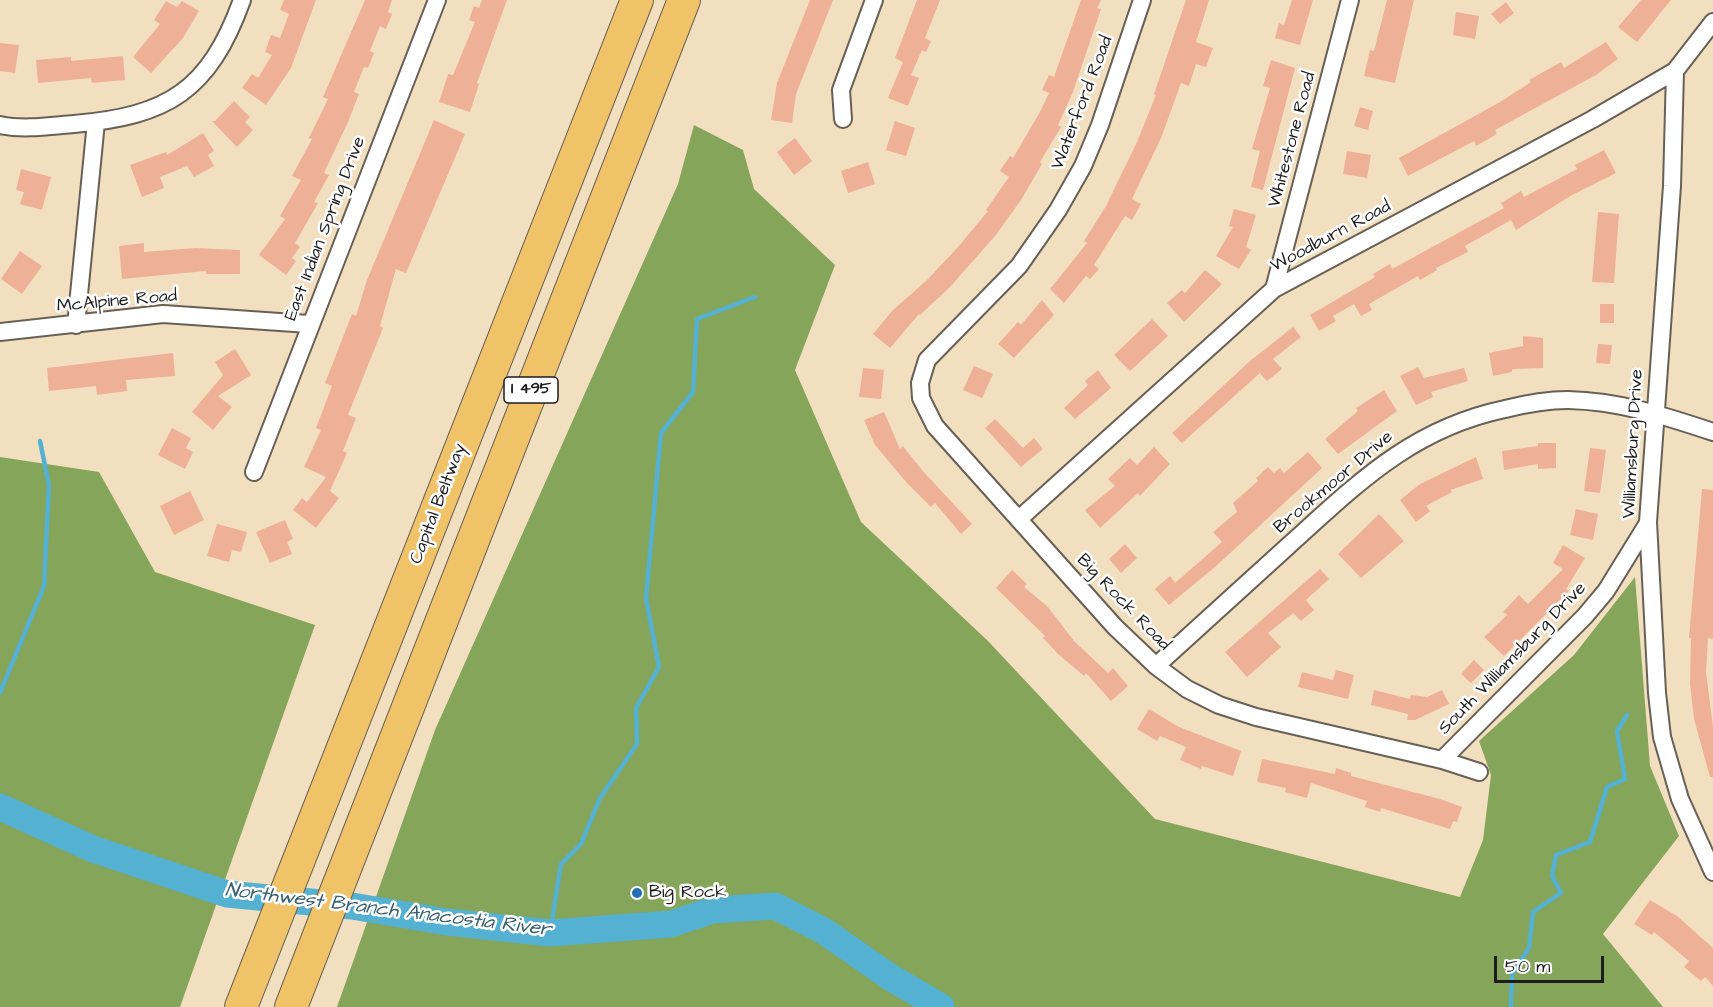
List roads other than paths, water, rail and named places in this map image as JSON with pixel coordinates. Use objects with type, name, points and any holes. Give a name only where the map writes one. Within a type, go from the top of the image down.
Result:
[{"type":"highway","name":"Capital Beltway","points":[[241,1007],[637,0]]},
{"type":"highway","name":"I 495","points":[[291,1007],[378,779],[684,0]]},
{"type":"street","points":[[0,125],[18,128],[96,122],[148,111],[187,90],[215,61],[242,0]]},
{"type":"street","name":"East Indian Spring Drive","points":[[254,472],[309,324],[436,0]]},
{"type":"street","points":[[843,119],[841,90],[874,0]]},
{"type":"street","name":"Waterford Road","points":[[920,383],[927,360],[936,348],[978,310],[1019,266],[1058,210],[1083,166],[1100,124],[1142,0]]},
{"type":"street","name":"Whitestone Road","points":[[1274,289],[1350,0]]},
{"type":"street","points":[[1675,71],[1713,22]]},
{"type":"street","name":"Woodburn Road","points":[[1019,519],[1274,289],[1593,119],[1675,71]]},
{"type":"street","name":"Williamsburg Drive","points":[[1675,71],[1672,186],[1648,522],[1657,693],[1662,737],[1680,799],[1713,872]]},
{"type":"street","points":[[76,325],[96,122]]},
{"type":"street","name":"McAlpine Road","points":[[0,332],[163,314],[309,324]]},
{"type":"street","name":"Big Rock Road","points":[[920,383],[921,398],[936,426],[1115,627],[1156,666],[1187,689],[1219,705],[1256,717],[1442,759],[1479,772]]},
{"type":"street","name":"Brookmoor Drive","points":[[1156,666],[1347,493],[1383,463],[1441,428],[1481,414],[1548,401],[1568,400],[1628,406],[1713,432]]},
{"type":"street","name":"South Williamsburg Drive","points":[[1442,759],[1585,616],[1606,591],[1648,522]]},
{"type":"waterway","points":[[550,933],[561,864],[581,844],[600,798],[637,744],[636,708],[659,667],[646,598],[661,433],[693,392],[697,319],[755,297]]},
{"type":"waterway","points":[[0,693],[44,586],[49,485],[40,441]]},
{"type":"waterway","points":[[1511,1007],[1512,974],[1529,948],[1533,912],[1561,893],[1552,876],[1556,855],[1590,842],[1607,787],[1625,779],[1617,731],[1627,715]]},
{"type":"waterway","name":"Northwest Branch Anacostia River","points":[[0,807],[93,849],[227,894],[352,906],[447,922],[550,933],[671,924],[713,910],[775,906],[824,931],[890,977],[941,1007]]},
{"type":"place","name":"Big Rock","points":[[637,893]]}]
